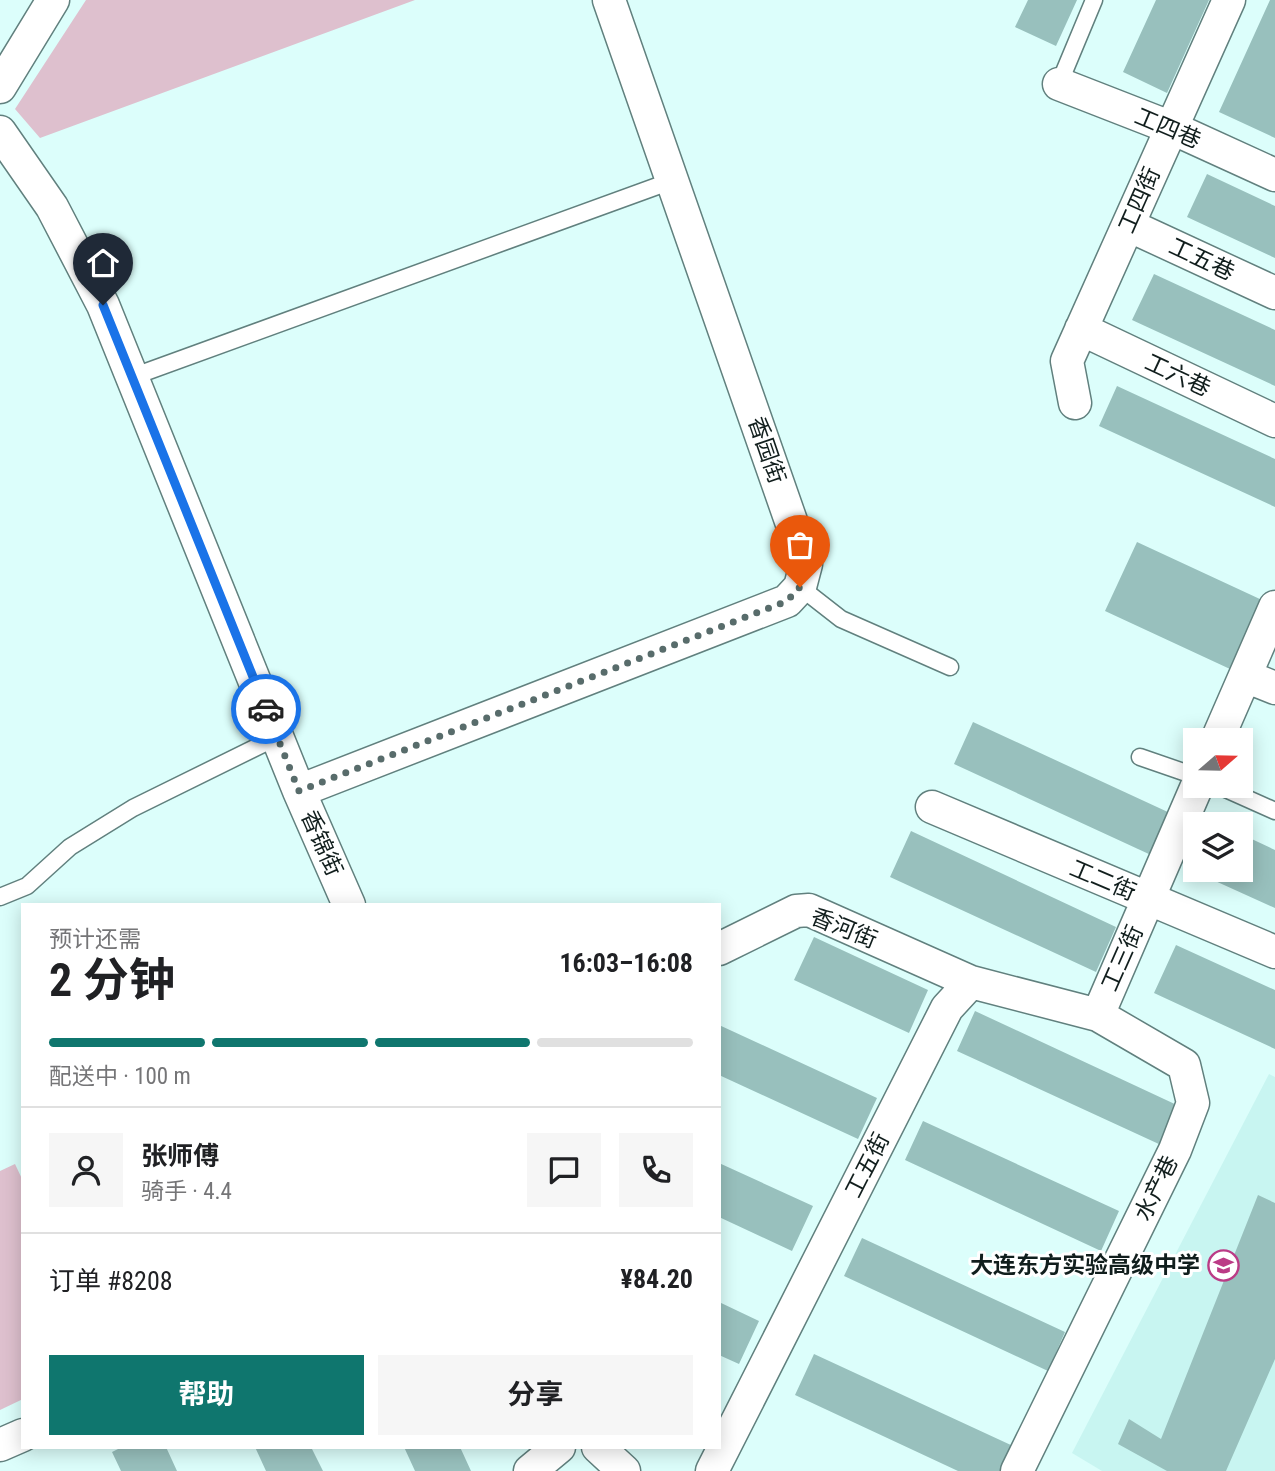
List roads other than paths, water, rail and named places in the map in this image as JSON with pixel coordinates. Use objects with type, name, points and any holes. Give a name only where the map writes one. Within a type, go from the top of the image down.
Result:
[{"type":"street","points":[[0,87],[53,0]]},
{"type":"street","name":"香园街","points":[[610,0],[806,564],[800,587]]},
{"type":"street","name":"工四街","points":[[1075,403],[1067,360],[1229,0]]},
{"type":"street","name":"工四巷","points":[[1059,84],[1172,128],[1275,175]]},
{"type":"street","name":"香锦街","points":[[0,132],[51,207],[103,305],[299,791],[348,903]]},
{"type":"street","name":"工五巷","points":[[1128,225],[1275,293]]},
{"type":"street","name":"工六巷","points":[[1081,329],[1275,421]]},
{"type":"street","points":[[299,791],[787,601],[800,587]]},
{"type":"street","points":[[1222,728],[1275,607]]},
{"type":"street","points":[[1245,676],[1275,688]]},
{"type":"street","name":"工三街","points":[[1098,1014],[1192,798]]},
{"type":"street","name":"工二街","points":[[932,807],[1275,952]]},
{"type":"street","name":"香河街","points":[[721,948],[796,911],[809,910],[971,982]]},
{"type":"street","points":[[971,982],[1098,1014]]},
{"type":"street","name":"工五街","points":[[712,1471],[947,1009],[971,982]]},
{"type":"street","name":"水产巷","points":[[1017,1471],[1175,1150],[1193,1103],[1184,1065],[1098,1014]]},
{"type":"street","points":[[0,1445],[21,1436]]},
{"type":"street","points":[[530,1471],[557,1449]]},
{"type":"street","points":[[600,1449],[624,1471]]},
{"type":"lane","points":[[1059,84],[1094,0]]},
{"type":"lane","points":[[132,377],[674,180]]},
{"type":"lane","points":[[800,587],[841,620],[950,667]]},
{"type":"lane","points":[[0,897],[27,886],[70,847],[133,807],[277,737]]},
{"type":"lane","points":[[1140,757],[1183,772]]},
{"type":"lane","points":[[1246,798],[1275,811]]},
{"type":"place","name":"大连东方实验高级中学","points":[[1223,1265]]}]
